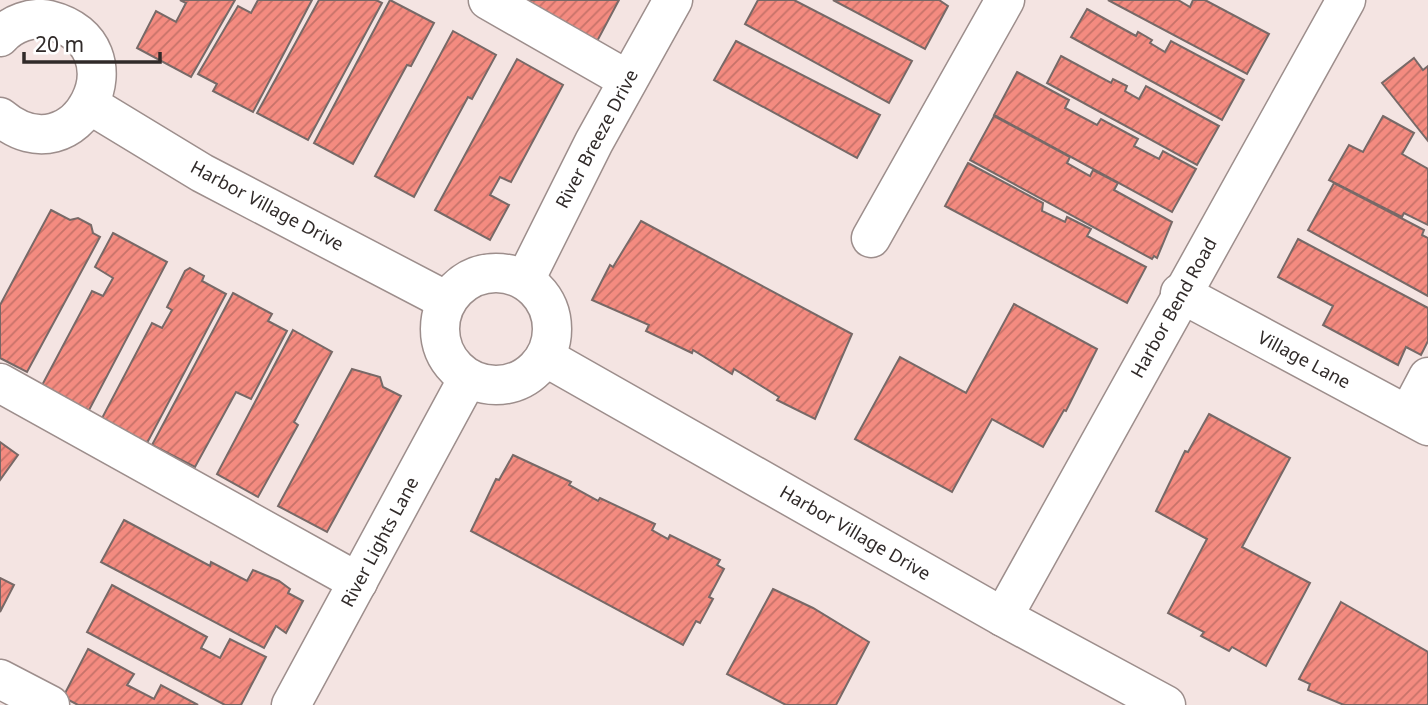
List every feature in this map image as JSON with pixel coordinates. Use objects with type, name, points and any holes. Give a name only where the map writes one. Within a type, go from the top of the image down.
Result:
[{"type":"street","points":[[488,0],[628,80]]},
{"type":"street","name":"River Breeze Drive","points":[[525,280],[628,80],[673,0]]},
{"type":"street","points":[[870,238],[1004,0]]},
{"type":"street","name":"Harbor Bend Road","points":[[1003,617],[1180,293],[1346,0]]},
{"type":"street","points":[[0,37],[23,21],[74,13],[95,61],[97,83],[90,105],[76,122],[55,132],[33,134],[4,129]]},
{"type":"street","name":"Harbor Village Drive","points":[[90,105],[202,173],[447,301]]},
{"type":"street","points":[[504,273],[525,280],[541,295],[551,314],[552,337],[545,357],[530,374],[511,384],[489,385],[468,378],[451,363],[441,344],[440,322],[447,301],[462,284],[482,274],[504,273]]},
{"type":"street","name":"Village Lane","points":[[1180,293],[1418,421]]},
{"type":"street","name":"Harbor Village Drive","points":[[545,357],[1003,617],[1166,705]]},
{"type":"street","points":[[1418,421],[1428,377]]},
{"type":"street","name":"River Lights Lane","points":[[291,705],[468,378]]},
{"type":"street","points":[[0,383],[358,582]]},
{"type":"street","points":[[0,679],[50,705]]},
{"type":"building","points":[[180,0],[235,0],[191,77],[137,48],[156,11],[176,22],[186,3]]},
{"type":"building","points":[[258,0],[312,0],[253,112],[213,91],[217,84],[198,74],[238,6],[251,13]]},
{"type":"building","points":[[319,0],[376,0],[382,3],[308,140],[257,113]]},
{"type":"building","points":[[390,0],[434,23],[411,66],[407,65],[353,164],[314,143]]},
{"type":"building","points":[[505,0],[619,0],[594,47]]},
{"type":"building","points":[[758,0],[794,0],[912,61],[889,103],[745,24]]},
{"type":"building","points":[[833,0],[939,0],[948,6],[925,49]]},
{"type":"building","points":[[1108,0],[1178,0],[1190,7],[1193,0],[1205,0],[1269,34],[1247,74]]},
{"type":"building","points":[[1087,9],[1136,36],[1138,32],[1165,52],[1171,41],[1244,80],[1222,120],[1071,37]]},
{"type":"building","points":[[453,31],[496,55],[472,99],[468,97],[414,197],[375,176]]},
{"type":"building","points":[[736,41],[880,115],[857,158],[714,80]]},
{"type":"building","points":[[1061,56],[1111,83],[1113,79],[1127,86],[1125,91],[1139,99],[1146,86],[1219,126],[1197,165],[1047,83]]},
{"type":"building","points":[[1414,58],[1423,70],[1428,66],[1428,141],[1382,83]]},
{"type":"building","points":[[517,59],[563,85],[511,182],[500,177],[490,195],[509,205],[490,240],[435,210]]},
{"type":"building","points":[[1017,72],[1069,100],[1065,108],[1097,125],[1101,119],[1138,139],[1134,146],[1159,159],[1163,151],[1196,169],[1172,212],[994,115]]},
{"type":"building","points":[[994,116],[1070,157],[1067,163],[1090,176],[1093,170],[1118,183],[1114,190],[1172,222],[1157,258],[1154,256],[1152,259],[970,160]]},
{"type":"building","points":[[1383,116],[1414,133],[1402,154],[1428,169],[1428,225],[1404,213],[1402,217],[1329,180],[1349,145],[1363,152]]},
{"type":"building","points":[[968,163],[1043,203],[1042,211],[1065,222],[1067,217],[1091,229],[1087,236],[1146,267],[1127,303],[945,206]]},
{"type":"building","points":[[1334,183],[1424,230],[1422,235],[1428,238],[1428,296],[1308,230]]},
{"type":"building","points":[[51,210],[70,220],[78,218],[91,225],[93,233],[100,237],[27,372],[0,358],[0,305]]},
{"type":"building","points":[[641,221],[852,334],[815,419],[777,400],[779,397],[734,369],[732,374],[693,350],[692,353],[646,331],[649,325],[592,300],[610,265],[613,267]]},
{"type":"building","points":[[113,233],[167,262],[87,414],[40,389],[92,291],[103,296],[113,278],[95,267]]},
{"type":"building","points":[[1298,239],[1428,308],[1428,341],[1421,355],[1406,347],[1398,365],[1323,325],[1333,306],[1278,277]]},
{"type":"building","points":[[190,268],[204,276],[202,281],[226,294],[146,445],[101,420],[152,323],[162,328],[172,310],[167,307],[185,271]]},
{"type":"building","points":[[233,293],[272,314],[268,321],[287,331],[251,399],[236,392],[195,467],[152,445]]},
{"type":"building","points":[[1014,304],[1097,349],[1066,411],[1064,410],[1043,447],[992,419],[952,492],[855,439],[900,357],[966,393]]},
{"type":"building","points":[[293,330],[332,352],[294,422],[298,425],[258,497],[217,474]]},
{"type":"building","points":[[352,369],[380,377],[383,387],[401,396],[327,532],[278,506]]},
{"type":"building","points":[[1209,414],[1290,458],[1242,547],[1310,583],[1266,666],[1232,647],[1229,651],[1201,636],[1204,632],[1168,613],[1207,539],[1156,511],[1185,451],[1188,452]]},
{"type":"building","points":[[0,442],[18,455],[0,480]]},
{"type":"building","points":[[513,455],[571,482],[569,485],[598,501],[600,498],[655,524],[652,530],[668,539],[670,535],[720,560],[717,565],[724,569],[709,597],[713,599],[700,623],[696,621],[683,645],[471,531],[496,479],[499,480]]},
{"type":"building","points":[[124,520],[210,566],[211,562],[247,581],[253,570],[279,581],[290,589],[288,593],[303,601],[286,633],[276,626],[264,648],[101,562]]},
{"type":"building","points":[[0,578],[14,585],[0,612]]},
{"type":"building","points":[[112,585],[207,637],[201,648],[220,658],[230,639],[266,657],[241,705],[225,705],[87,632]]},
{"type":"building","points":[[773,589],[813,608],[869,642],[836,705],[786,705],[727,674]]},
{"type":"building","points":[[1341,602],[1428,652],[1428,705],[1344,705],[1308,690],[1310,684],[1299,679]]},
{"type":"building","points":[[88,649],[134,674],[127,685],[154,699],[161,685],[198,705],[78,705],[63,697]]}]
